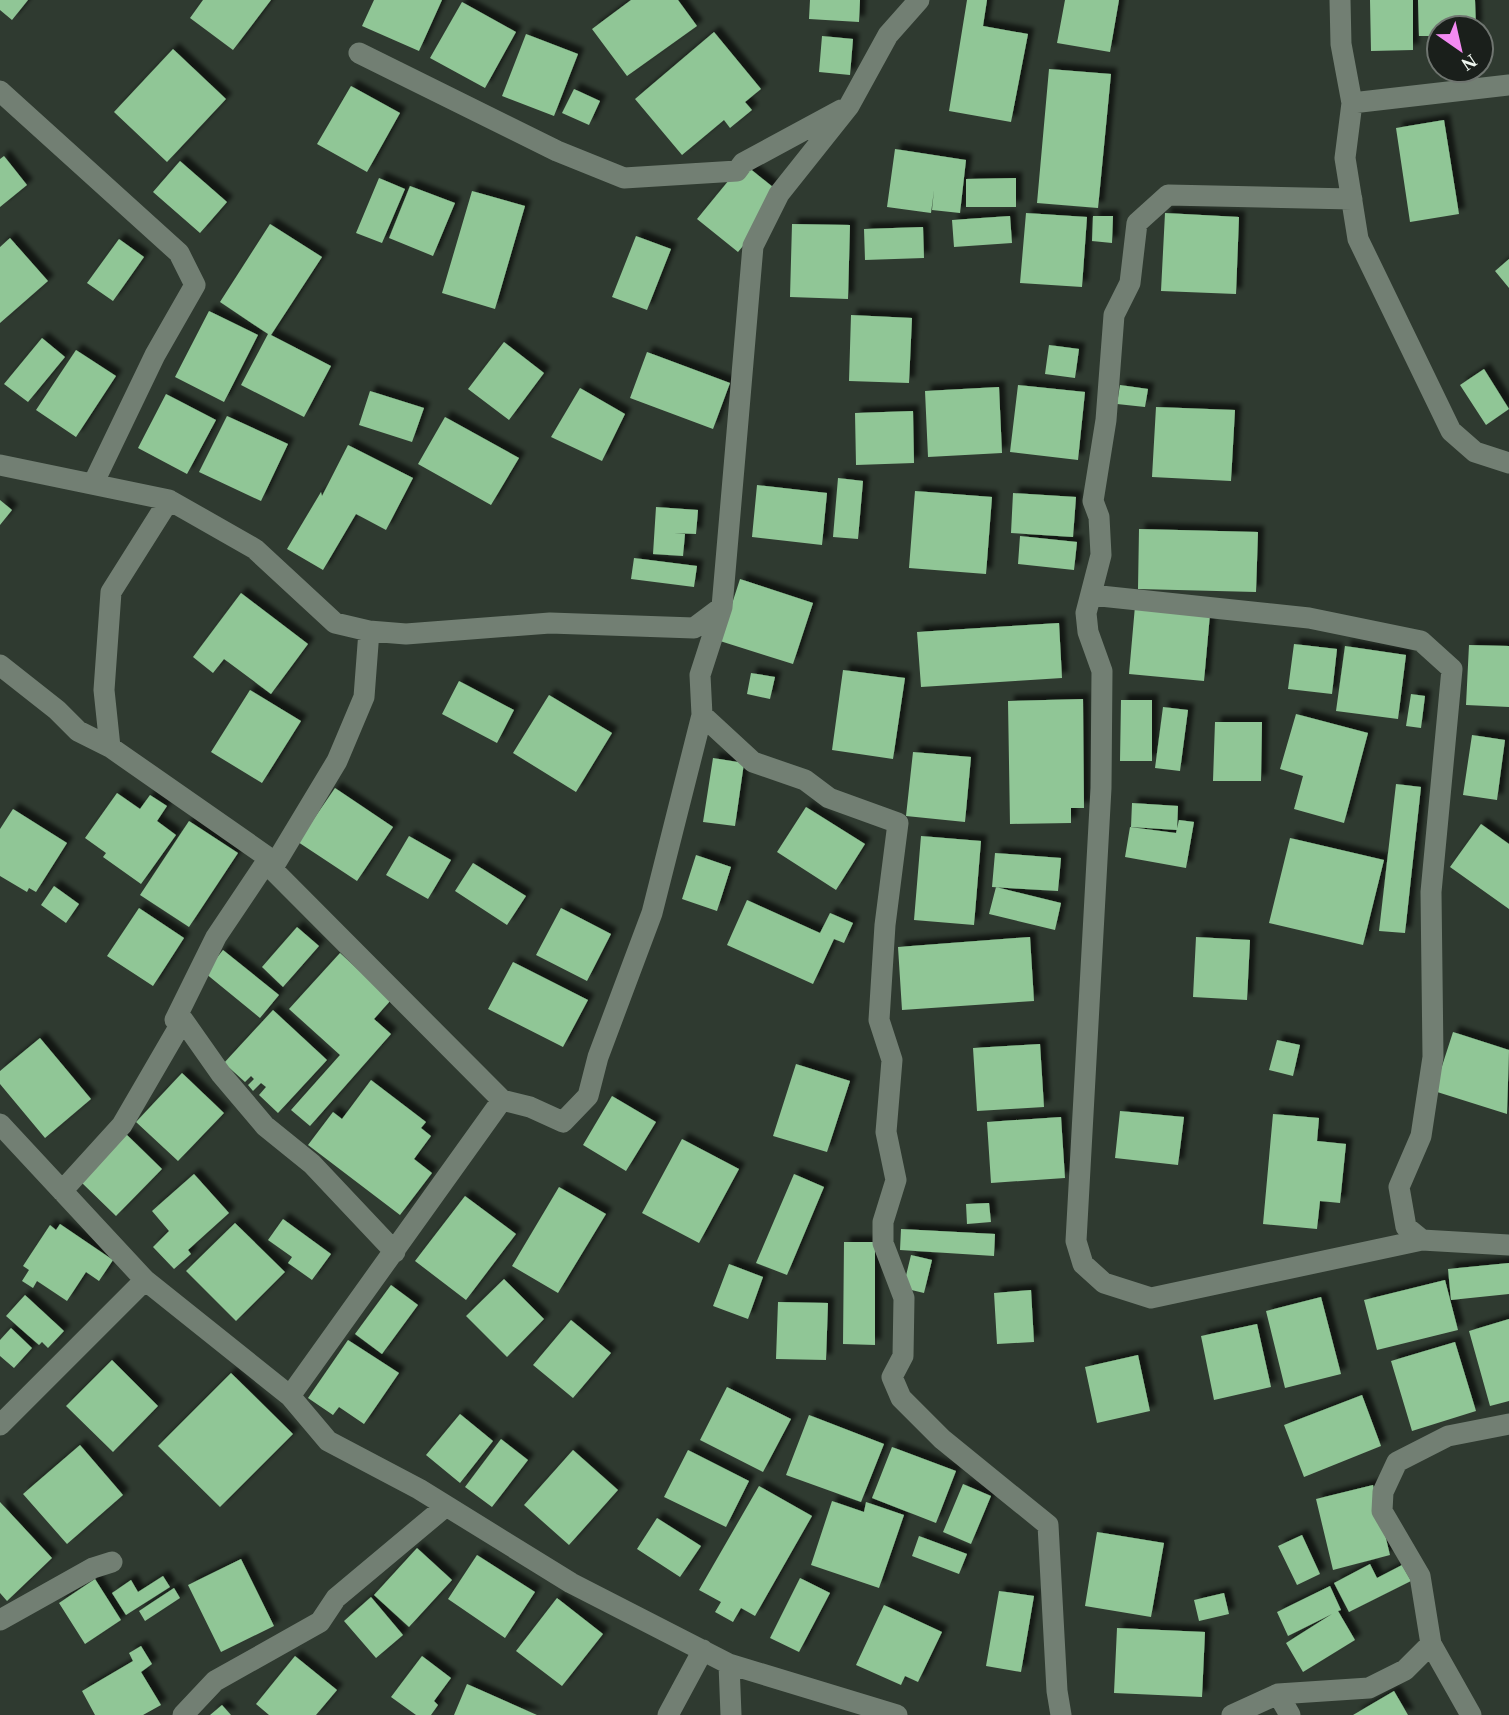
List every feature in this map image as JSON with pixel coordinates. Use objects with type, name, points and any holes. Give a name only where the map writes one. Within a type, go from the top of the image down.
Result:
[{"type":"street","points":[[0,665],[57,710],[78,731],[110,747],[271,863],[502,1100],[530,1107],[564,1122],[588,1096],[598,1057],[652,913],[702,715],[700,675],[722,607],[752,246],[779,194],[849,106],[888,35],[919,0]]},
{"type":"street","points":[[1340,0],[1341,44],[1352,103],[1345,158],[1358,239],[1451,431],[1475,453],[1509,463]]},
{"type":"street","points":[[359,53],[557,151],[624,178],[737,171],[743,163],[849,106]]},
{"type":"street","points":[[1352,103],[1509,85]]},
{"type":"street","points":[[0,91],[179,253],[195,285],[155,355],[93,484]]},
{"type":"street","points":[[1352,199],[1168,195],[1137,223],[1130,283],[1114,315],[1106,420],[1093,501],[1099,517],[1101,555],[1086,613],[1102,671],[1101,788],[1076,1241],[1083,1264],[1104,1283],[1151,1298],[1422,1240],[1509,1245]]},
{"type":"street","points":[[0,465],[169,500],[255,549],[335,624],[369,631],[406,634],[550,623],[694,628],[722,607]]},
{"type":"street","points":[[110,747],[104,690],[111,592],[169,500]]},
{"type":"street","points":[[1091,595],[1309,618],[1421,641],[1452,669],[1432,892],[1433,1057],[1421,1136],[1399,1187],[1406,1227],[1422,1240]]},
{"type":"street","points":[[183,1020],[175,1020],[216,937],[271,863],[337,761],[364,697],[369,631]]},
{"type":"street","points":[[702,715],[753,762],[805,780],[829,798],[898,823],[886,925],[879,1020],[892,1060],[886,1132],[896,1180],[883,1222],[883,1243],[904,1298],[903,1356],[892,1377],[901,1398],[942,1438],[1048,1525],[1057,1691],[1061,1715]]},
{"type":"street","points":[[62,1191],[122,1125],[183,1020]]},
{"type":"street","points":[[183,1020],[221,1074],[265,1126],[312,1164],[395,1252]]},
{"type":"street","points":[[290,1396],[502,1100]]},
{"type":"street","points":[[0,1124],[145,1280],[290,1396],[328,1441],[446,1506],[571,1583],[729,1664],[897,1715]]},
{"type":"street","points":[[0,1426],[145,1280]]},
{"type":"street","points":[[1471,1715],[1431,1644],[1420,1576],[1382,1511],[1383,1492],[1397,1462],[1448,1436],[1509,1424]]},
{"type":"street","points":[[183,1715],[215,1681],[320,1622],[336,1598],[446,1506]]},
{"type":"street","points":[[0,1620],[65,1582],[112,1562]]},
{"type":"street","points":[[1232,1715],[1278,1694],[1369,1688],[1405,1670],[1431,1644]]},
{"type":"street","points":[[668,1715],[703,1650]]},
{"type":"street","points":[[729,1664],[731,1715]]},
{"type":"street","points":[[1278,1694],[1290,1715]]},
{"type":"building","points":[[0,0],[28,0],[12,20],[0,10]]},
{"type":"building","points":[[203,0],[271,0],[233,50],[190,18]]},
{"type":"building","points":[[374,0],[442,0],[419,51],[362,26]]},
{"type":"building","points":[[631,0],[678,0],[697,26],[627,76],[592,29]]},
{"type":"building","points":[[810,0],[860,0],[859,22],[809,19]]},
{"type":"building","points":[[967,0],[987,0],[983,26],[1028,34],[1011,122],[949,111]]},
{"type":"building","points":[[1065,0],[1119,0],[1110,52],[1057,43]]},
{"type":"building","points":[[1370,0],[1413,0],[1413,50],[1371,51]]},
{"type":"building","points":[[1418,0],[1475,0],[1476,14],[1425,14],[1425,36],[1419,36]]},
{"type":"building","points":[[462,2],[516,32],[485,88],[430,58]]},
{"type":"building","points":[[714,32],[761,89],[745,102],[752,110],[730,128],[724,120],[682,155],[635,99]]},
{"type":"building","points":[[526,34],[578,54],[554,116],[502,96]]},
{"type":"building","points":[[822,36],[853,39],[850,75],[819,72]]},
{"type":"building","points":[[173,49],[226,99],[167,162],[114,112]]},
{"type":"building","points":[[1049,69],[1111,74],[1098,208],[1037,203]]},
{"type":"building","points":[[351,86],[400,113],[367,172],[317,144]]},
{"type":"building","points":[[574,89],[600,101],[589,125],[562,113]]},
{"type":"building","points":[[1444,120],[1459,214],[1410,222],[1396,128]]},
{"type":"building","points":[[895,149],[966,160],[960,213],[932,210],[934,190],[931,213],[887,207]]},
{"type":"building","points":[[4,156],[27,185],[0,207],[0,159]]},
{"type":"building","points":[[180,161],[227,202],[200,233],[153,192]]},
{"type":"building","points":[[743,163],[784,196],[738,252],[697,219]]},
{"type":"building","points":[[379,178],[405,189],[382,243],[356,233]]},
{"type":"building","points":[[1016,178],[1016,207],[966,207],[966,179]]},
{"type":"building","points":[[410,186],[455,203],[433,256],[389,238]]},
{"type":"building","points":[[472,191],[525,206],[495,309],[442,293]]},
{"type":"building","points":[[1026,213],[1087,217],[1082,287],[1020,283]]},
{"type":"building","points":[[1165,213],[1239,217],[1236,294],[1161,291]]},
{"type":"building","points":[[1010,216],[1012,243],[954,247],[952,220]]},
{"type":"building","points":[[1093,216],[1113,216],[1112,243],[1092,241]]},
{"type":"building","points":[[270,224],[322,257],[271,335],[331,366],[304,417],[241,385],[268,334],[220,302]]},
{"type":"building","points":[[792,224],[850,225],[848,299],[790,297]]},
{"type":"building","points":[[923,227],[924,258],[865,260],[864,229]]},
{"type":"building","points":[[636,236],[671,249],[647,310],[612,297]]},
{"type":"building","points":[[10,238],[48,281],[0,323],[0,247]]},
{"type":"building","points":[[119,239],[144,257],[113,301],[87,283]]},
{"type":"building","points":[[1509,259],[1509,288],[1495,271]]},
{"type":"building","points":[[209,311],[258,335],[224,402],[175,377]]},
{"type":"building","points":[[851,315],[912,318],[909,383],[849,381]]},
{"type":"building","points":[[42,338],[65,357],[28,402],[4,384]]},
{"type":"building","points":[[504,342],[544,373],[509,420],[468,389]]},
{"type":"building","points":[[1049,345],[1079,349],[1075,378],[1045,374]]},
{"type":"building","points":[[76,350],[116,376],[76,437],[36,410]]},
{"type":"building","points":[[647,352],[730,383],[713,429],[630,398]]},
{"type":"building","points":[[1484,369],[1509,409],[1486,425],[1460,385]]},
{"type":"building","points":[[1018,385],[1085,392],[1078,460],[1010,452]]},
{"type":"building","points":[[1120,385],[1148,389],[1145,407],[1117,404]]},
{"type":"building","points":[[999,387],[1002,453],[928,457],[925,391]]},
{"type":"building","points":[[580,388],[625,414],[602,461],[551,437]]},
{"type":"building","points":[[370,391],[424,408],[412,442],[359,425]]},
{"type":"building","points":[[166,394],[216,420],[187,474],[138,448]]},
{"type":"building","points":[[1156,407],[1235,410],[1231,481],[1152,477]]},
{"type":"building","points":[[913,411],[914,463],[856,465],[855,413]]},
{"type":"building","points":[[227,416],[288,444],[261,501],[199,472]]},
{"type":"building","points":[[445,417],[519,458],[491,505],[418,464]]},
{"type":"building","points":[[348,445],[413,478],[386,530],[356,514],[323,570],[287,549],[321,492],[322,496]]},
{"type":"building","points":[[838,478],[863,481],[858,539],[833,537]]},
{"type":"building","points":[[757,485],[827,493],[822,545],[752,537]]},
{"type":"building","points":[[915,491],[992,497],[986,574],[909,568]]},
{"type":"building","points":[[1013,493],[1076,497],[1073,537],[1011,533]]},
{"type":"building","points":[[0,500],[12,510],[0,525]]},
{"type":"building","points":[[656,507],[698,510],[696,534],[674,533],[685,534],[683,556],[653,554]]},
{"type":"building","points":[[1139,529],[1258,532],[1256,592],[1138,589]]},
{"type":"building","points":[[1020,536],[1077,542],[1074,570],[1018,564]]},
{"type":"building","points":[[634,558],[697,566],[694,587],[631,579]]},
{"type":"building","points":[[740,579],[813,603],[793,664],[720,641]]},
{"type":"building","points":[[241,593],[308,644],[271,694],[224,659],[213,673],[193,657]]},
{"type":"building","points":[[1135,606],[1210,614],[1204,681],[1129,674]]},
{"type":"building","points":[[1059,623],[1062,678],[921,687],[917,632]]},
{"type":"building","points":[[1294,644],[1337,649],[1332,694],[1288,689]]},
{"type":"building","points":[[1469,645],[1509,646],[1509,707],[1466,705]]},
{"type":"building","points":[[1345,646],[1406,655],[1398,719],[1336,711]]},
{"type":"building","points":[[843,670],[905,678],[893,759],[832,750]]},
{"type":"building","points":[[751,673],[775,677],[770,699],[747,694]]},
{"type":"building","points":[[459,681],[514,710],[497,743],[442,714]]},
{"type":"building","points":[[250,690],[301,721],[262,783],[211,752]]},
{"type":"building","points":[[1411,694],[1425,696],[1421,728],[1406,726]]},
{"type":"building","points":[[549,695],[612,733],[576,792],[513,753]]},
{"type":"building","points":[[1083,699],[1084,808],[1071,808],[1071,823],[1010,824],[1008,701]]},
{"type":"building","points":[[1121,700],[1152,700],[1152,761],[1120,761]]},
{"type":"building","points":[[1163,707],[1188,710],[1180,771],[1155,768]]},
{"type":"building","points":[[1296,714],[1368,733],[1344,823],[1294,809],[1303,776],[1280,769]]},
{"type":"building","points":[[1215,722],[1262,722],[1261,781],[1213,781]]},
{"type":"building","points":[[1472,735],[1505,740],[1497,800],[1463,795]]},
{"type":"building","points":[[913,752],[971,757],[965,822],[906,816]]},
{"type":"building","points":[[713,758],[744,763],[735,826],[703,822]]},
{"type":"building","points":[[1396,784],[1421,787],[1405,933],[1379,931]]},
{"type":"building","points":[[335,788],[393,827],[357,881],[298,842]]},
{"type":"building","points":[[117,793],[140,809],[150,795],[167,806],[157,821],[176,835],[141,884],[103,857],[106,853],[85,838]]},
{"type":"building","points":[[1132,803],[1178,806],[1177,830],[1131,827]]},
{"type":"building","points":[[806,807],[865,844],[836,890],[777,852]]},
{"type":"building","points":[[13,809],[67,843],[36,892],[29,888],[27,892],[0,876],[0,829]]},
{"type":"building","points":[[1179,820],[1194,822],[1186,868],[1125,857],[1130,827],[1176,833]]},
{"type":"building","points":[[189,821],[238,853],[189,927],[140,895]]},
{"type":"building","points":[[1481,824],[1509,844],[1509,909],[1450,867]]},
{"type":"building","points":[[409,836],[451,860],[428,899],[386,875]]},
{"type":"building","points":[[921,836],[981,841],[974,925],[914,920]]},
{"type":"building","points":[[1290,838],[1384,860],[1363,945],[1269,923]]},
{"type":"building","points":[[995,853],[1061,858],[1058,891],[992,887]]},
{"type":"building","points":[[696,855],[731,867],[717,911],[682,899]]},
{"type":"building","points":[[473,863],[526,896],[507,925],[455,891]]},
{"type":"building","points":[[54,886],[79,904],[66,923],[41,905]]},
{"type":"building","points":[[996,887],[1061,903],[1055,930],[989,914]]},
{"type":"building","points":[[747,900],[820,933],[830,913],[853,923],[844,943],[834,939],[813,984],[727,945]]},
{"type":"building","points":[[139,908],[184,938],[153,986],[107,956]]},
{"type":"building","points":[[561,908],[611,934],[587,981],[536,955]]},
{"type":"building","points":[[297,927],[319,946],[283,987],[262,967]]},
{"type":"building","points":[[1030,937],[1034,1001],[902,1010],[898,947]]},
{"type":"building","points":[[1196,937],[1250,940],[1247,1000],[1193,997]]},
{"type":"building","points":[[223,950],[279,995],[260,1018],[205,973]]},
{"type":"building","points":[[340,953],[391,1000],[374,1019],[391,1034],[310,1126],[291,1110],[340,1055],[289,1009]]},
{"type":"building","points":[[513,962],[588,1000],[563,1047],[488,1009]]},
{"type":"building","points":[[273,1010],[327,1060],[278,1113],[259,1095],[266,1087],[261,1083],[253,1091],[248,1085],[254,1079],[251,1076],[245,1082],[224,1063]]},
{"type":"building","points":[[1453,1032],[1509,1050],[1507,1114],[1434,1091]]},
{"type":"building","points":[[40,1038],[91,1099],[45,1138],[0,1084],[0,1071]]},
{"type":"building","points":[[1277,1040],[1300,1045],[1293,1076],[1269,1070]]},
{"type":"building","points":[[1040,1044],[1044,1107],[977,1111],[973,1048]]},
{"type":"building","points":[[796,1064],[850,1081],[827,1152],[773,1136]]},
{"type":"building","points":[[182,1073],[224,1113],[178,1161],[136,1122]]},
{"type":"building","points":[[371,1080],[426,1122],[421,1128],[431,1136],[414,1159],[432,1173],[400,1215],[308,1145],[333,1112],[342,1119]]},
{"type":"building","points":[[612,1096],[656,1122],[626,1171],[583,1145]]},
{"type":"building","points":[[1120,1111],[1184,1117],[1178,1165],[1115,1158]]},
{"type":"building","points":[[1273,1114],[1319,1118],[1317,1141],[1346,1144],[1340,1203],[1320,1201],[1317,1229],[1263,1224]]},
{"type":"building","points":[[1061,1117],[1065,1178],[991,1183],[987,1122]]},
{"type":"building","points":[[126,1134],[162,1169],[116,1216],[81,1182]]},
{"type":"building","points":[[682,1139],[739,1169],[699,1243],[642,1213]]},
{"type":"building","points":[[194,1174],[229,1213],[188,1250],[191,1254],[174,1269],[153,1247],[169,1231],[152,1211]]},
{"type":"building","points":[[794,1174],[824,1187],[787,1275],[756,1263]]},
{"type":"building","points":[[559,1187],[606,1214],[558,1293],[512,1266]]},
{"type":"building","points":[[465,1196],[516,1234],[466,1300],[415,1261]]},
{"type":"building","points":[[989,1203],[991,1222],[967,1224],[966,1204]]},
{"type":"building","points":[[283,1219],[331,1254],[312,1280],[288,1263],[292,1257],[268,1240]]},
{"type":"building","points":[[235,1223],[285,1272],[236,1321],[186,1271]]},
{"type":"building","points":[[60,1224],[113,1260],[99,1281],[86,1272],[67,1301],[37,1281],[33,1288],[22,1281],[29,1270],[23,1266],[50,1225],[56,1230]]},
{"type":"building","points":[[901,1229],[995,1234],[994,1256],[900,1250]]},
{"type":"building","points":[[844,1242],[875,1242],[875,1345],[843,1344]]},
{"type":"building","points":[[911,1255],[932,1260],[924,1293],[903,1288]]},
{"type":"building","points":[[1509,1263],[1509,1294],[1451,1300],[1448,1269]]},
{"type":"building","points":[[729,1264],[763,1277],[748,1319],[713,1306]]},
{"type":"building","points":[[504,1279],[544,1319],[507,1357],[466,1316]]},
{"type":"building","points":[[1445,1280],[1458,1330],[1377,1350],[1364,1300]]},
{"type":"building","points":[[391,1285],[418,1305],[382,1354],[355,1334]]},
{"type":"building","points":[[1031,1290],[1034,1342],[997,1344],[994,1293]]},
{"type":"building","points":[[25,1295],[64,1331],[48,1348],[42,1342],[39,1345],[6,1316]]},
{"type":"building","points":[[1321,1297],[1341,1374],[1285,1388],[1266,1311]]},
{"type":"building","points":[[778,1302],[828,1303],[826,1360],[776,1359]]},
{"type":"building","points":[[1509,1319],[1509,1401],[1490,1406],[1469,1331]]},
{"type":"building","points":[[571,1320],[611,1353],[573,1398],[533,1365]]},
{"type":"building","points":[[1257,1324],[1271,1387],[1214,1400],[1201,1336]]},
{"type":"building","points":[[11,1328],[32,1348],[14,1368],[0,1356],[0,1340]]},
{"type":"building","points":[[348,1340],[399,1373],[364,1424],[339,1407],[333,1415],[308,1398]]},
{"type":"building","points":[[1455,1342],[1476,1411],[1412,1431],[1391,1361]]},
{"type":"building","points":[[1138,1355],[1150,1411],[1097,1423],[1085,1367]]},
{"type":"building","points":[[112,1360],[158,1406],[113,1452],[66,1406]]},
{"type":"building","points":[[231,1373],[293,1434],[220,1507],[158,1446]]},
{"type":"building","points":[[727,1387],[791,1419],[763,1472],[700,1440]]},
{"type":"building","points":[[1362,1395],[1381,1446],[1304,1477],[1284,1425]]},
{"type":"building","points":[[460,1414],[493,1441],[460,1483],[426,1455]]},
{"type":"building","points":[[809,1415],[884,1444],[861,1502],[786,1475]]},
{"type":"building","points":[[501,1439],[528,1460],[492,1507],[465,1487]]},
{"type":"building","points":[[80,1445],[123,1495],[67,1544],[23,1494]]},
{"type":"building","points":[[892,1447],[956,1471],[936,1523],[872,1498]]},
{"type":"building","points":[[573,1450],[618,1490],[569,1545],[524,1505]]},
{"type":"building","points":[[688,1450],[749,1481],[726,1527],[664,1497]]},
{"type":"building","points":[[963,1484],[991,1496],[971,1544],[943,1532]]},
{"type":"building","points":[[1373,1485],[1390,1555],[1333,1570],[1316,1499]]},
{"type":"building","points":[[759,1486],[812,1516],[755,1616],[741,1608],[733,1622],[715,1612],[721,1602],[699,1590]]},
{"type":"building","points":[[832,1501],[864,1512],[866,1502],[904,1515],[879,1588],[811,1565]]},
{"type":"building","points":[[0,1502],[52,1558],[7,1601],[0,1593]]},
{"type":"building","points":[[657,1518],[701,1546],[680,1577],[637,1549]]},
{"type":"building","points":[[1097,1532],[1164,1543],[1151,1617],[1085,1606]]},
{"type":"building","points":[[1302,1535],[1320,1574],[1297,1585],[1278,1546]]},
{"type":"building","points":[[919,1536],[967,1554],[959,1574],[912,1556]]},
{"type":"building","points":[[417,1548],[452,1580],[409,1627],[374,1595]]},
{"type":"building","points":[[477,1555],[535,1592],[505,1638],[448,1599]]},
{"type":"building","points":[[241,1559],[274,1626],[221,1652],[188,1585]]},
{"type":"building","points":[[1370,1564],[1377,1578],[1402,1565],[1411,1581],[1349,1612],[1334,1583]]},
{"type":"building","points":[[163,1576],[170,1587],[126,1615],[112,1593],[131,1580],[138,1592]]},
{"type":"building","points":[[800,1578],[830,1593],[799,1652],[770,1638]]},
{"type":"building","points":[[95,1579],[121,1620],[85,1644],[59,1603]]},
{"type":"building","points":[[1330,1586],[1341,1610],[1338,1611],[1355,1640],[1303,1672],[1286,1643],[1332,1614],[1288,1636],[1277,1612]]},
{"type":"building","points":[[174,1588],[180,1598],[145,1621],[139,1611]]},
{"type":"building","points":[[999,1591],[1034,1596],[1021,1672],[986,1666]]},
{"type":"building","points":[[1224,1593],[1229,1614],[1199,1621],[1194,1600]]},
{"type":"building","points":[[371,1597],[403,1635],[376,1658],[344,1621]]},
{"type":"building","points":[[557,1598],[603,1634],[562,1686],[516,1651]]},
{"type":"building","points":[[884,1605],[942,1632],[918,1682],[905,1676],[901,1685],[856,1665]]},
{"type":"building","points":[[1117,1628],[1205,1632],[1202,1697],[1114,1693]]},
{"type":"building","points":[[141,1646],[152,1664],[141,1672],[161,1705],[143,1715],[95,1715],[82,1691],[133,1661],[129,1653]]},
{"type":"building","points":[[295,1656],[337,1690],[316,1715],[269,1715],[256,1704]]},
{"type":"building","points":[[422,1656],[451,1678],[434,1701],[438,1705],[431,1715],[416,1715],[391,1697]]},
{"type":"building","points":[[467,1684],[537,1715],[454,1715]]},
{"type":"building","points":[[1394,1691],[1408,1715],[1353,1715]]},
{"type":"building","points":[[222,1705],[231,1715],[210,1715]]}]
